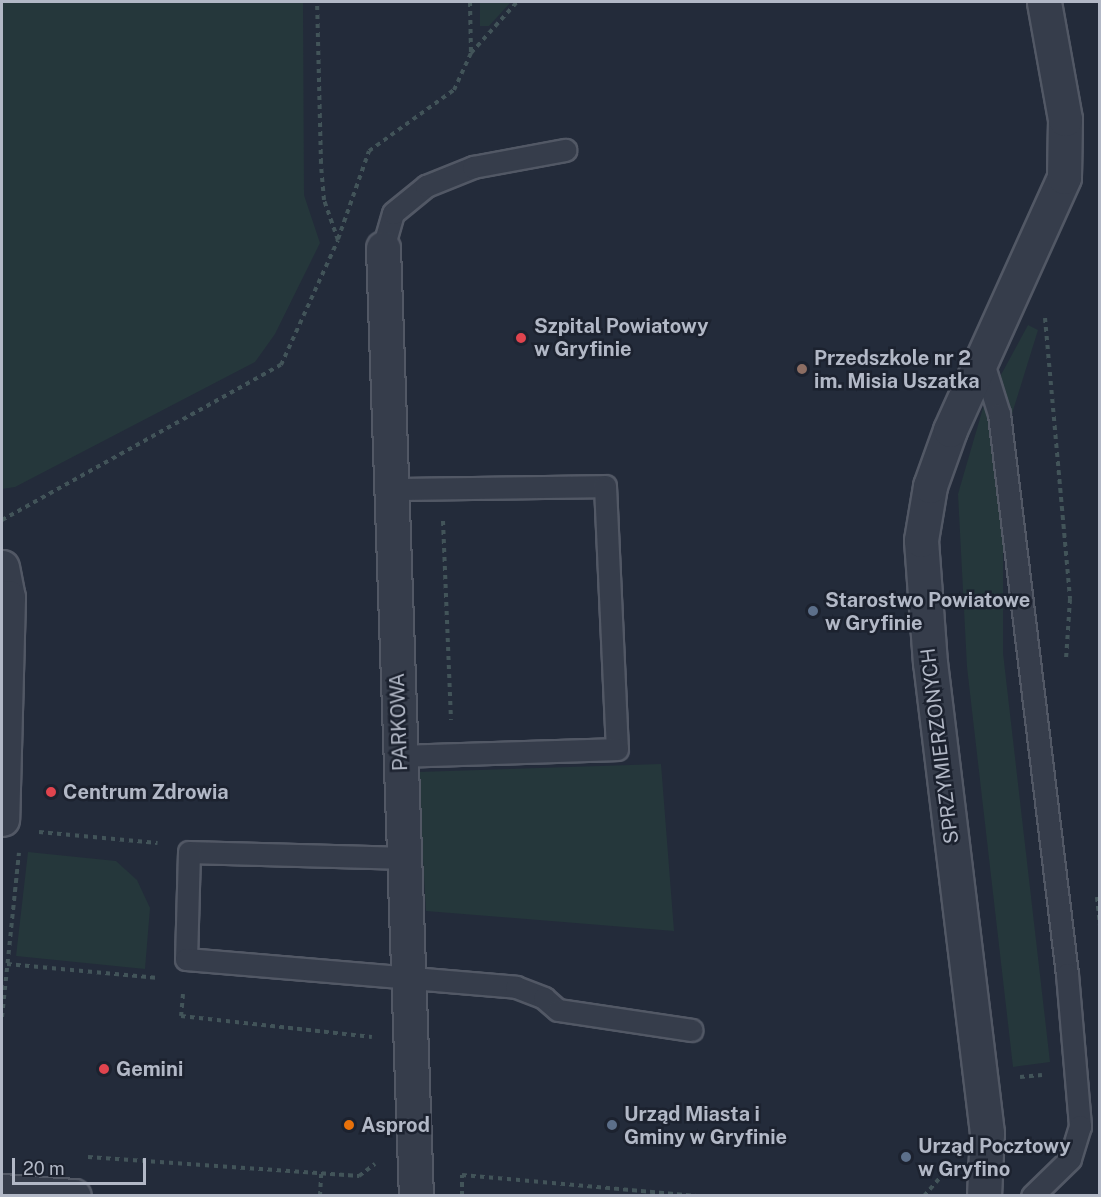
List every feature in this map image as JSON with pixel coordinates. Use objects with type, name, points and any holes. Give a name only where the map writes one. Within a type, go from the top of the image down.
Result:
[{"type":"street","name":"SPRZYMIERZONYCH","points":[[984,1196],[987,1133],[929,653],[921,540],[930,486],[950,430],[983,363],[1064,177],[1065,119],[1044,2]]},
{"type":"street","name":"PARKOWA","points":[[382,249],[393,489],[415,1180]]},
{"type":"street","points":[[2,567],[8,597],[11,831]]},
{"type":"street","points":[[2,1191],[74,1196]]},
{"type":"lane","points":[[382,249],[393,213],[426,186],[473,167],[565,150]]},
{"type":"lane","points":[[983,363],[999,414],[1067,974],[1080,1126],[1070,1159],[1032,1196]]},
{"type":"lane","points":[[393,489],[604,486],[616,749],[400,756]]},
{"type":"lane","points":[[406,858],[189,852],[186,959],[410,976],[516,987],[544,998],[558,1010],[692,1030]]},
{"type":"path","points":[[317,2],[324,200],[338,240]]},
{"type":"path","points":[[470,2],[471,53]]},
{"type":"path","points":[[2,520],[281,365],[338,240],[369,151],[454,90],[471,53],[517,2]]},
{"type":"path","points":[[1045,310],[1070,599],[1065,665]]},
{"type":"path","points":[[960,606],[992,602]]},
{"type":"path","points":[[2,1017],[7,964],[11,831]]},
{"type":"path","points":[[32,832],[141,839],[189,852]]},
{"type":"path","points":[[1096,897],[1100,927]]},
{"type":"path","points":[[186,959],[181,1016],[380,1038]]},
{"type":"path","points":[[7,964],[183,981]]},
{"type":"path","points":[[1015,1078],[1047,1074]]},
{"type":"path","points":[[75,1156],[359,1176],[370,1163],[415,1180]]},
{"type":"path","points":[[320,1196],[321,1174]]},
{"type":"path","points":[[462,1196],[462,1175],[699,1196]]},
{"type":"shaded area","points":[[2,2],[303,2],[304,195],[320,243],[275,334],[255,362],[15,487],[2,489]]},
{"type":"shaded area","points":[[480,2],[511,2],[489,26],[480,26]]},
{"type":"shaded area","points":[[1028,325],[1038,330],[1011,417],[1003,508],[1003,653],[1050,1062],[1013,1067],[967,667],[958,494],[983,408]]},
{"type":"shaded area","points":[[661,764],[674,931],[426,911],[418,772]]},
{"type":"shaded area","points":[[28,852],[116,861],[137,880],[150,908],[145,969],[16,956]]},
{"type":"place","name":"Szpital Powiatowy w Gryfinie","points":[[521,338]]},
{"type":"place","name":"Przedszkole nr 2 im. Misia Uszatka","points":[[802,369]]},
{"type":"place","name":"Starostwo Powiatowe w Gryfinie","points":[[813,611]]},
{"type":"place","name":"Centrum Zdrowia","points":[[51,792]]},
{"type":"place","name":"Gemini","points":[[104,1069]]},
{"type":"place","name":"Asprod","points":[[349,1125]]},
{"type":"place","name":"Urząd Miasta i Gminy w Gryfinie","points":[[612,1125]]},
{"type":"place","name":"Urząd Pocztowy w Gryfino","points":[[906,1157]]}]
